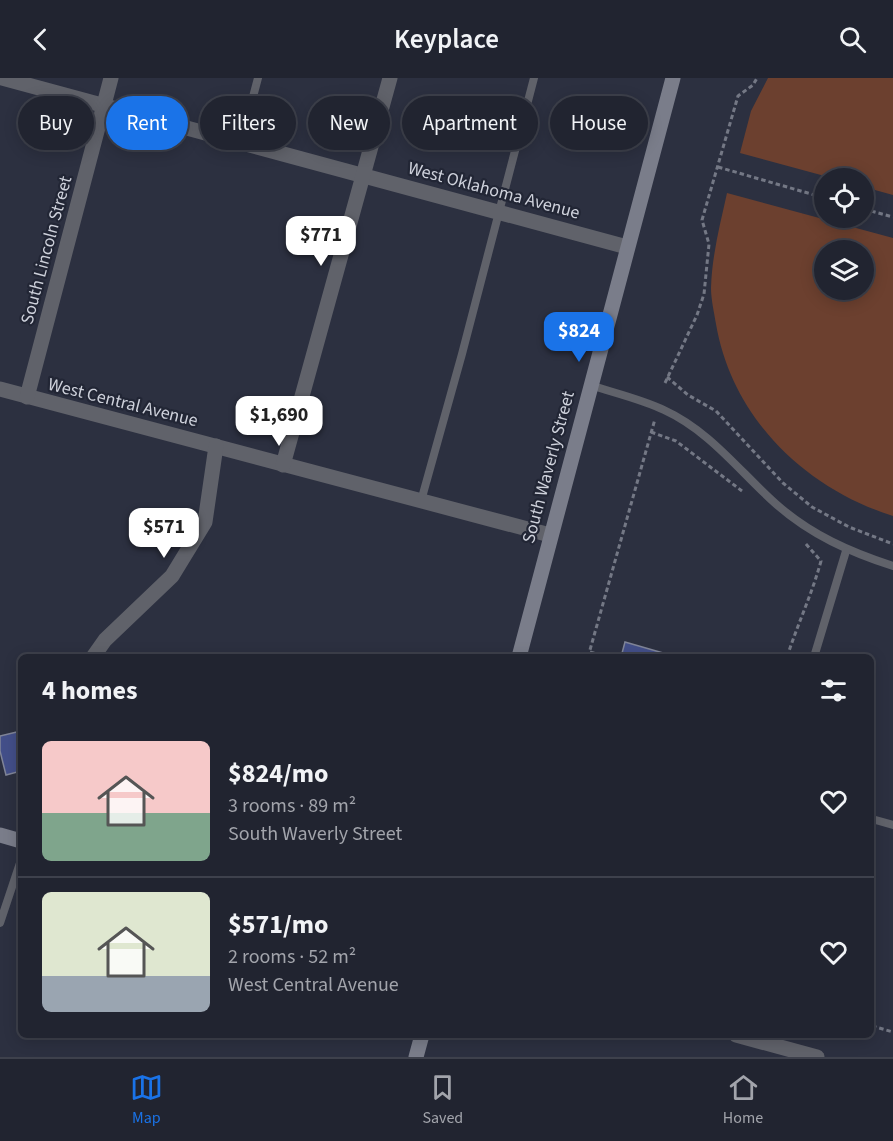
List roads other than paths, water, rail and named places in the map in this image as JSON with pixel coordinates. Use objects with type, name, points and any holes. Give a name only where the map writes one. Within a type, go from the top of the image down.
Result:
[{"type":"main road","name":"South Waverly Street","points":[[520,654],[673,78]]},
{"type":"main road","points":[[0,835],[18,840]]},
{"type":"main road","points":[[416,1057],[421,1038]]},
{"type":"street","name":"West Oklahoma Avenue","points":[[2,78],[200,131]]},
{"type":"street","name":"South Lincoln Street","points":[[27,397],[111,78]]},
{"type":"street","points":[[283,465],[390,78]]},
{"type":"street","name":"West Oklahoma Avenue","points":[[271,150],[627,247]]},
{"type":"street","name":"West Central Avenue","points":[[0,390],[550,535]]},
{"type":"street","points":[[95,654],[105,640],[172,576],[205,522],[216,446]]},
{"type":"street","points":[[747,1038],[817,1057]]},
{"type":"lane","points":[[253,96],[258,78]]},
{"type":"lane","points":[[421,501],[534,78]]},
{"type":"lane","points":[[590,385],[665,410],[719,446],[777,505],[819,535],[846,551],[893,566]]},
{"type":"lane","points":[[815,654],[846,551]]},
{"type":"lane","points":[[874,820],[893,825]]},
{"type":"lane","points":[[0,923],[18,869]]}]
